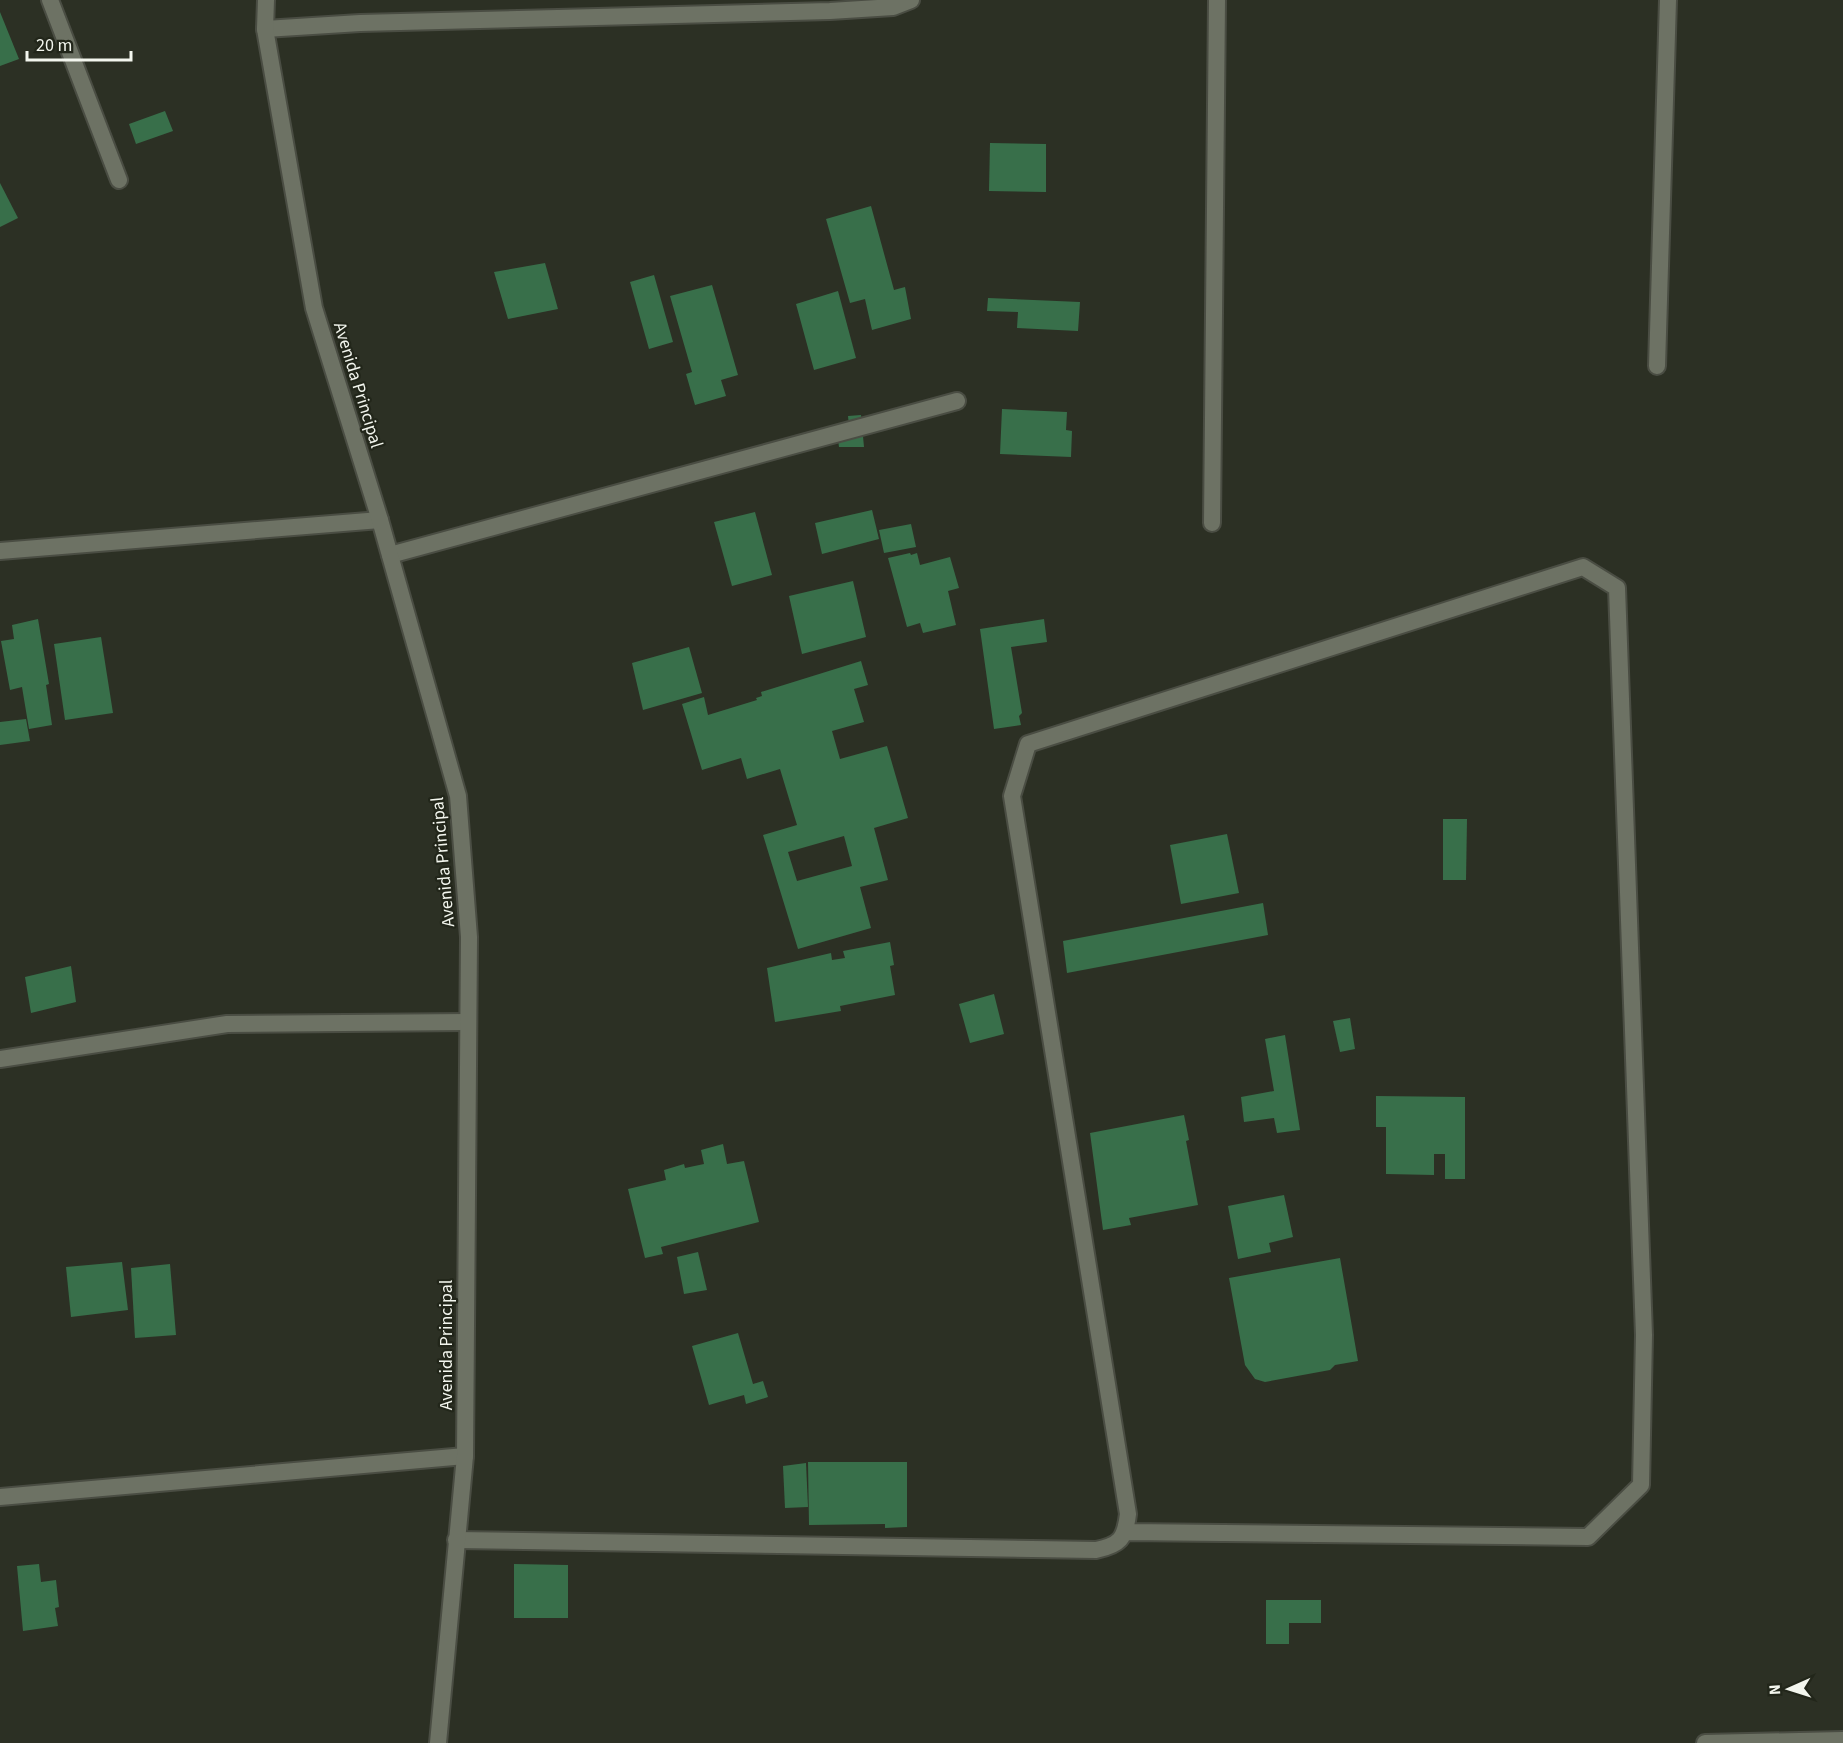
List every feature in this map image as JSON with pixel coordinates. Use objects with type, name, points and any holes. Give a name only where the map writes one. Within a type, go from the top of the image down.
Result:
[{"type":"street","points":[[50,0],[119,180]]},
{"type":"street","name":"Avenida Principal","points":[[266,0],[265,29],[314,308],[380,520],[458,796],[470,937],[465,1456],[438,1743]]},
{"type":"street","points":[[265,29],[360,22],[830,11],[893,7],[911,0]]},
{"type":"street","points":[[1212,523],[1217,0]]},
{"type":"street","points":[[1657,366],[1668,0]]},
{"type":"street","points":[[390,555],[957,401]]},
{"type":"street","points":[[0,551],[380,520]]},
{"type":"street","points":[[456,1540],[1096,1550],[1114,1546],[1126,1532],[1128,1514],[1012,795],[1028,744],[1583,567],[1617,588],[1644,1335],[1641,1485],[1588,1537],[1126,1532]]},
{"type":"street","points":[[0,1059],[227,1024],[468,1022]]},
{"type":"street","points":[[0,1497],[465,1456]]},
{"type":"street","points":[[1705,1743],[1843,1740]]},
{"type":"building","points":[[0,12],[19,59],[0,66]]},
{"type":"building","points":[[165,111],[173,131],[136,144],[129,124]]},
{"type":"building","points":[[990,143],[1046,144],[1046,192],[989,191]]},
{"type":"building","points":[[0,183],[18,218],[0,227]]},
{"type":"building","points":[[871,206],[894,290],[905,287],[911,319],[872,330],[865,299],[850,303],[826,219]]},
{"type":"building","points":[[545,263],[558,309],[508,319],[494,272]]},
{"type":"building","points":[[654,275],[673,342],[649,349],[630,282]]},
{"type":"building","points":[[712,285],[738,375],[721,380],[726,396],[695,405],[686,374],[692,372],[670,296]]},
{"type":"building","points":[[838,291],[856,358],[814,370],[796,304]]},
{"type":"building","points":[[988,298],[1080,302],[1078,331],[1017,328],[1018,312],[987,311]]},
{"type":"building","points":[[1002,409],[1067,412],[1066,430],[1072,431],[1071,457],[1000,454]]},
{"type":"building","points":[[861,415],[864,447],[839,447],[837,431],[849,426],[848,416]]},
{"type":"building","points":[[872,510],[879,539],[822,554],[815,523]]},
{"type":"building","points":[[755,512],[772,575],[732,586],[714,522]]},
{"type":"building","points":[[911,524],[916,547],[884,553],[879,530]]},
{"type":"building","points":[[910,553],[911,555],[917,553],[920,565],[950,557],[959,588],[948,591],[956,625],[923,633],[920,623],[907,627],[888,558]]},
{"type":"building","points":[[853,581],[866,637],[802,654],[789,596]]},
{"type":"building","points":[[38,619],[49,684],[46,685],[52,725],[29,729],[22,687],[10,690],[1,641],[14,639],[12,625]]},
{"type":"building","points":[[1044,619],[1047,642],[1011,647],[1022,713],[1019,716],[1021,725],[994,729],[980,629]]},
{"type":"building","points":[[101,637],[113,713],[65,720],[54,644]]},
{"type":"building","points":[[689,647],[702,693],[643,710],[632,663]]},
{"type":"building","points":[[861,661],[868,685],[854,689],[864,722],[832,731],[840,759],[887,746],[908,818],[874,828],[888,880],[860,887],[871,928],[798,949],[763,835],[797,825],[780,769],[747,779],[741,758],[702,770],[682,704],[704,697],[708,715],[757,700],[756,698],[762,696],[761,692]],"holes":[[[844,836],[852,866],[797,881],[788,852]]]},
{"type":"building","points":[[26,719],[30,741],[0,745],[0,722]]},
{"type":"building","points":[[1443,819],[1467,819],[1466,880],[1443,880]]},
{"type":"building","points":[[1227,834],[1239,893],[1181,904],[1170,845]]},
{"type":"building","points":[[1263,903],[1268,935],[1067,973],[1063,941]]},
{"type":"building","points":[[890,942],[894,965],[890,966],[895,995],[840,1006],[841,1011],[775,1022],[767,968],[831,953],[832,960],[845,958],[843,951]]},
{"type":"building","points":[[71,966],[76,1002],[31,1013],[25,977]]},
{"type":"building","points":[[994,994],[1004,1034],[970,1043],[959,1004]]},
{"type":"building","points":[[1350,1018],[1355,1049],[1340,1052],[1333,1021]]},
{"type":"building","points":[[1285,1035],[1300,1130],[1277,1133],[1274,1118],[1244,1122],[1241,1097],[1274,1091],[1265,1039]]},
{"type":"building","points":[[1376,1096],[1465,1097],[1465,1179],[1445,1179],[1445,1154],[1434,1154],[1434,1175],[1386,1174],[1386,1127],[1376,1127]]},
{"type":"building","points":[[1184,1115],[1189,1140],[1186,1141],[1198,1205],[1129,1218],[1131,1225],[1103,1230],[1090,1133]]},
{"type":"building","points":[[723,1144],[727,1164],[744,1161],[759,1222],[661,1247],[663,1254],[645,1258],[628,1189],[666,1180],[664,1170],[684,1164],[685,1168],[704,1164],[701,1150]]},
{"type":"building","points":[[1284,1195],[1293,1237],[1269,1243],[1271,1252],[1238,1259],[1228,1206]]},
{"type":"building","points":[[698,1252],[707,1290],[684,1294],[677,1257]]},
{"type":"building","points":[[1340,1258],[1358,1361],[1335,1365],[1330,1370],[1265,1382],[1255,1379],[1245,1365],[1229,1278]]},
{"type":"building","points":[[122,1262],[128,1310],[71,1317],[66,1267]]},
{"type":"building","points":[[170,1264],[176,1335],[135,1338],[131,1268]]},
{"type":"building","points":[[738,1333],[753,1384],[763,1381],[768,1397],[746,1404],[744,1395],[709,1405],[692,1346]]},
{"type":"building","points":[[808,1462],[907,1462],[907,1527],[885,1528],[885,1524],[809,1525]]},
{"type":"building","points":[[806,1463],[808,1507],[785,1508],[783,1466]]},
{"type":"building","points":[[39,1564],[41,1582],[56,1580],[59,1607],[55,1608],[58,1626],[23,1631],[17,1566]]},
{"type":"building","points":[[514,1564],[568,1565],[568,1618],[514,1618]]},
{"type":"building","points":[[1266,1600],[1321,1600],[1321,1623],[1289,1623],[1289,1644],[1266,1644]]}]
